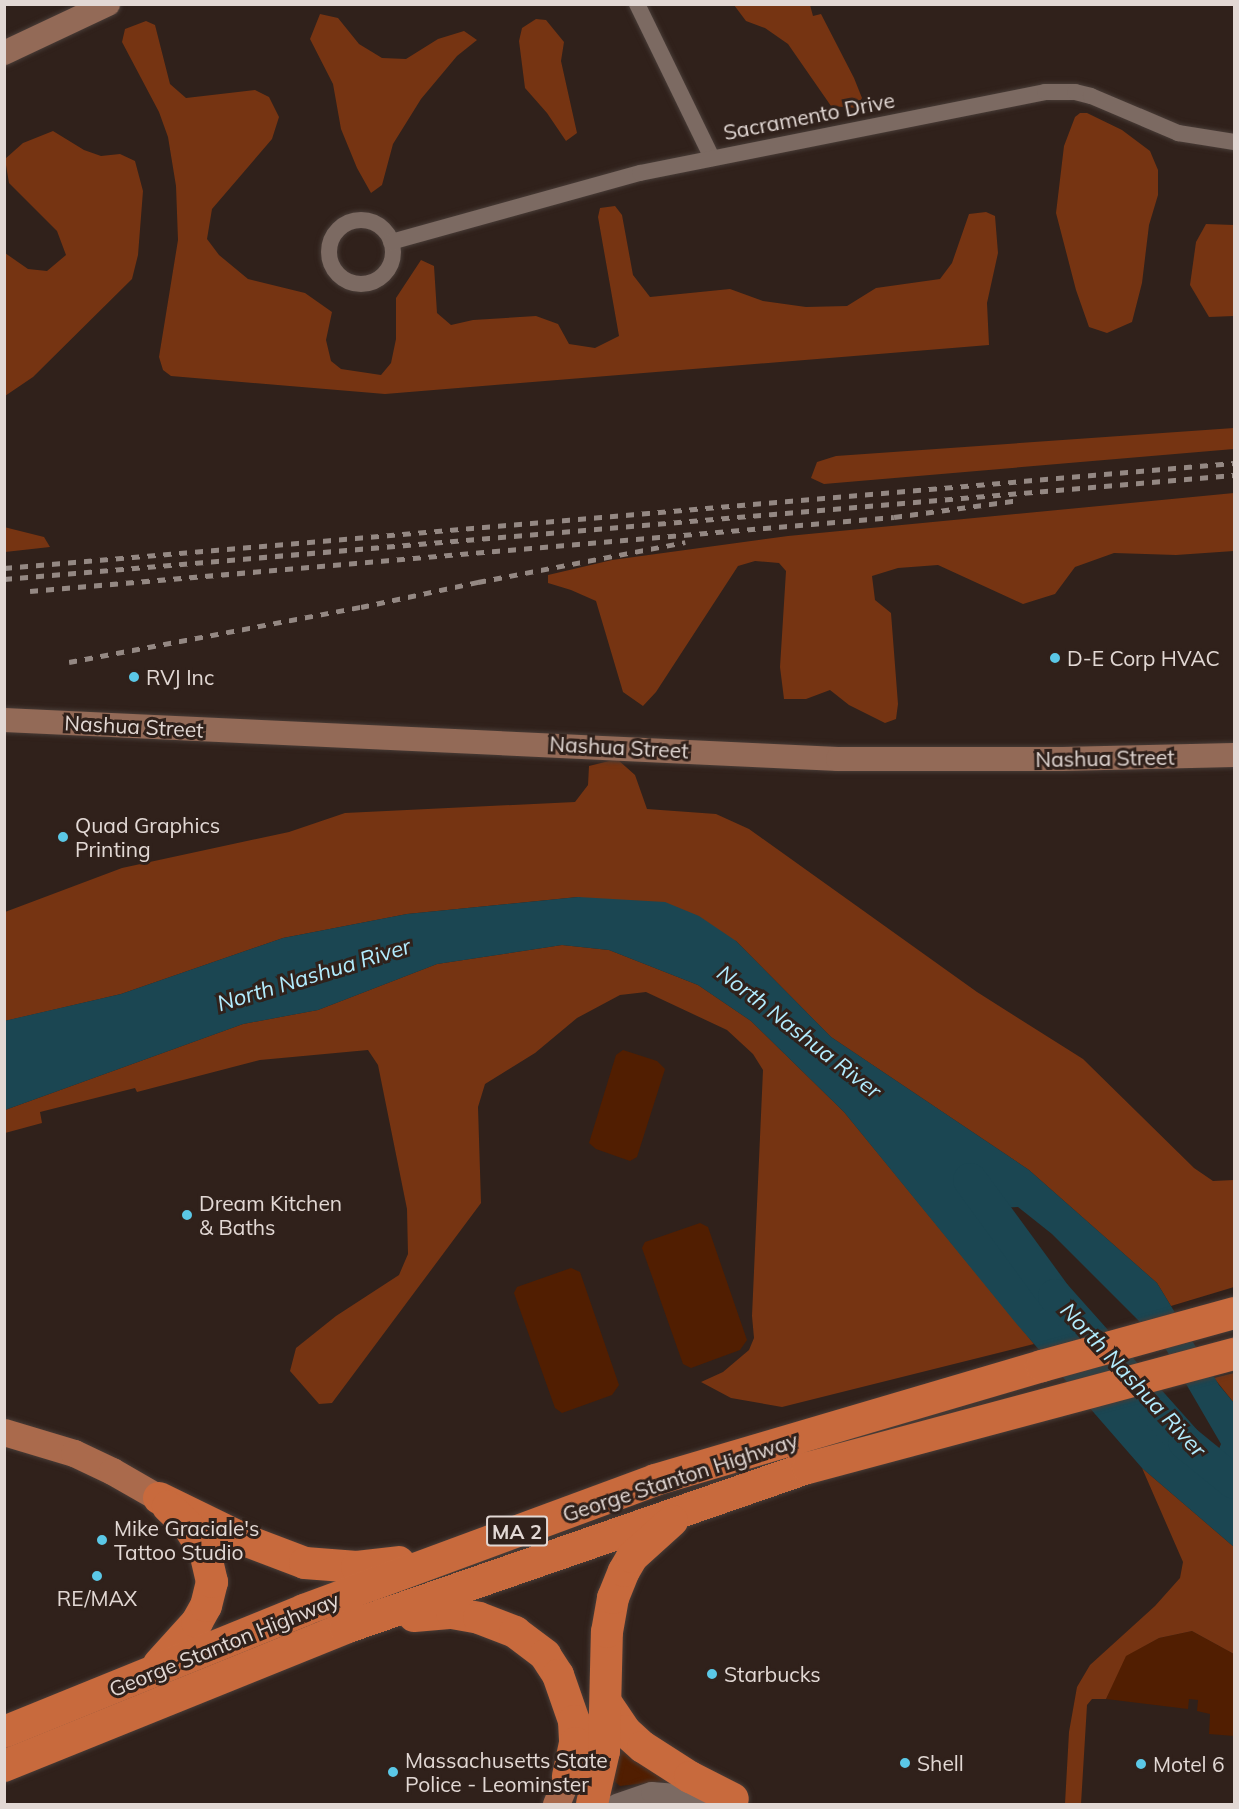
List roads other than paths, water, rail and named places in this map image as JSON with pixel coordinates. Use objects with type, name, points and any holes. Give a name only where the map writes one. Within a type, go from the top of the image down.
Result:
[{"type":"highway","name":"George Stanton Highway","points":[[4,1732],[304,1610],[655,1480],[1041,1366],[1224,1316]]},
{"type":"highway","name":"George Stanton Highway","points":[[4,1766],[345,1628],[808,1468],[1233,1354]]},
{"type":"highway","points":[[159,1498],[258,1545],[305,1563],[357,1567],[453,1555]]},
{"type":"highway","points":[[149,1673],[173,1651],[197,1622],[206,1606],[212,1581],[209,1560],[200,1543],[188,1526],[159,1498]]},
{"type":"highway","points":[[592,1804],[603,1760],[609,1620],[620,1579],[638,1550],[692,1507]]},
{"type":"highway","points":[[345,1628],[452,1612],[495,1623],[528,1640],[545,1654],[558,1675],[574,1721],[575,1743],[568,1776]]},
{"type":"highway","points":[[607,1704],[625,1731],[643,1747],[690,1777],[738,1802]]},
{"type":"main road","points":[[4,53],[108,4]]},
{"type":"main road","name":"Nashua Street","points":[[4,720],[838,759],[1062,759],[1234,755]]},
{"type":"main road","points":[[4,1432],[74,1453],[159,1498]]},
{"type":"main road","points":[[556,1804],[568,1776]]},
{"type":"street","points":[[637,4],[712,158]]},
{"type":"street","name":"Sacramento Drive","points":[[391,242],[583,187],[712,158],[1059,90],[1105,101],[1178,133],[1234,142]]},
{"type":"street","points":[[616,1804],[651,1792],[679,1792],[738,1802]]},
{"type":"water","points":[[578,897],[665,902],[699,916],[736,941],[831,1037],[1029,1170],[1157,1283],[1219,1385],[1234,1403],[1234,1547],[1142,1468],[1015,1322],[844,1112],[751,1021],[698,985],[609,950],[562,945],[437,964],[318,1010],[243,1024],[5,1110],[4,1021],[121,994],[283,938],[407,914]],"holes":[[[1018,1207],[1052,1234],[1164,1346],[1221,1444],[1211,1468],[1179,1446],[1098,1367],[1001,1246],[995,1228],[999,1208]]]},
{"type":"waterway","name":"North Nashua River","points":[[970,1180],[1055,1296],[1185,1442],[1234,1482]]},
{"type":"railway","points":[[4,568],[1234,463]]},
{"type":"railway","points":[[4,579],[1234,475]]},
{"type":"railway","points":[[30,591],[894,517],[1020,500]]},
{"type":"railway","points":[[69,662],[361,607],[685,542]]},
{"type":"place","name":"D-E Corp HVAC","points":[[1055,658]]},
{"type":"place","name":"RVJ Inc","points":[[134,677]]},
{"type":"place","name":"Quad Graphics Printing","points":[[63,837]]},
{"type":"place","name":"Dream Kitchen & Baths","points":[[187,1215]]},
{"type":"place","name":"Mike Graciale's Tattoo Studio","points":[[102,1540]]},
{"type":"place","name":"RE/MAX","points":[[97,1576]]},
{"type":"place","name":"Starbucks","points":[[712,1674]]},
{"type":"place","name":"Shell","points":[[905,1763]]},
{"type":"place","name":"Motel 6","points":[[1141,1764]]},
{"type":"place","name":"Massachusetts State Police - Leominster","points":[[393,1772]]}]
